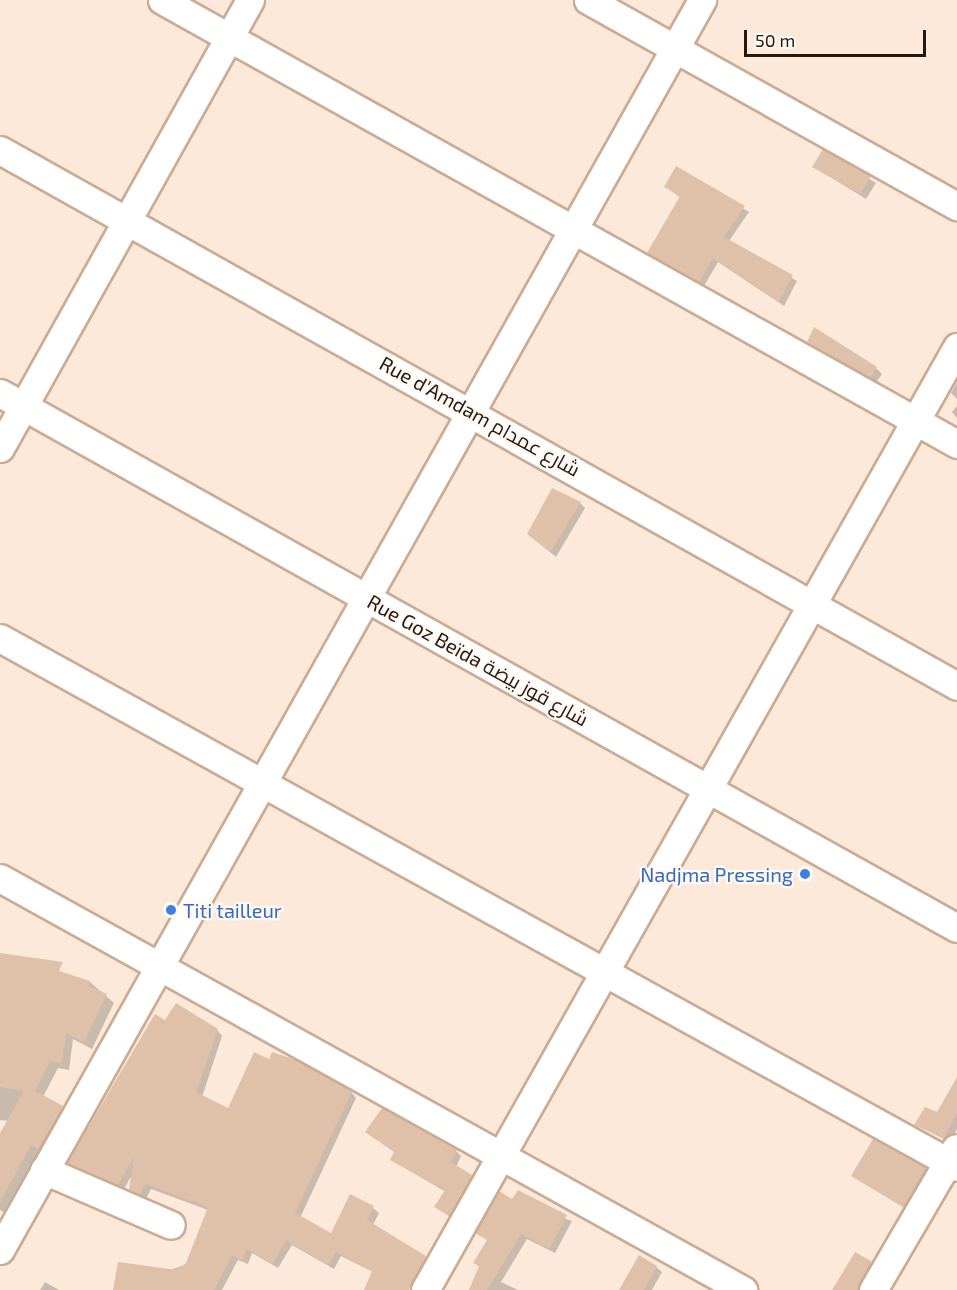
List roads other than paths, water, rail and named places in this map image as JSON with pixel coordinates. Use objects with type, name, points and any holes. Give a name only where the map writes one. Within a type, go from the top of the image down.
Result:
[{"type":"street","points":[[162,0],[957,444]]},
{"type":"street","points":[[0,448],[129,222],[250,0]]},
{"type":"street","points":[[588,0],[957,206]]},
{"type":"street","points":[[0,1250],[157,964],[365,597],[468,409],[574,232],[702,0]]},
{"type":"street","name":"Rue d'Amdam شارع عمدام","points":[[0,150],[468,409],[810,605],[957,686]]},
{"type":"street","points":[[425,1290],[957,347]]},
{"type":"street","name":"Rue Goz Beïda شارع قوز بيضة","points":[[0,393],[957,928]]},
{"type":"street","points":[[0,638],[262,778],[605,971],[954,1159],[873,1290]]},
{"type":"street","points":[[0,878],[743,1290]]},
{"type":"street","points":[[44,1170],[171,1225]]},
{"type":"place","name":"Nadjma Pressing","points":[[805,874]]},
{"type":"place","name":"Titi tailleur","points":[[171,910]]}]
